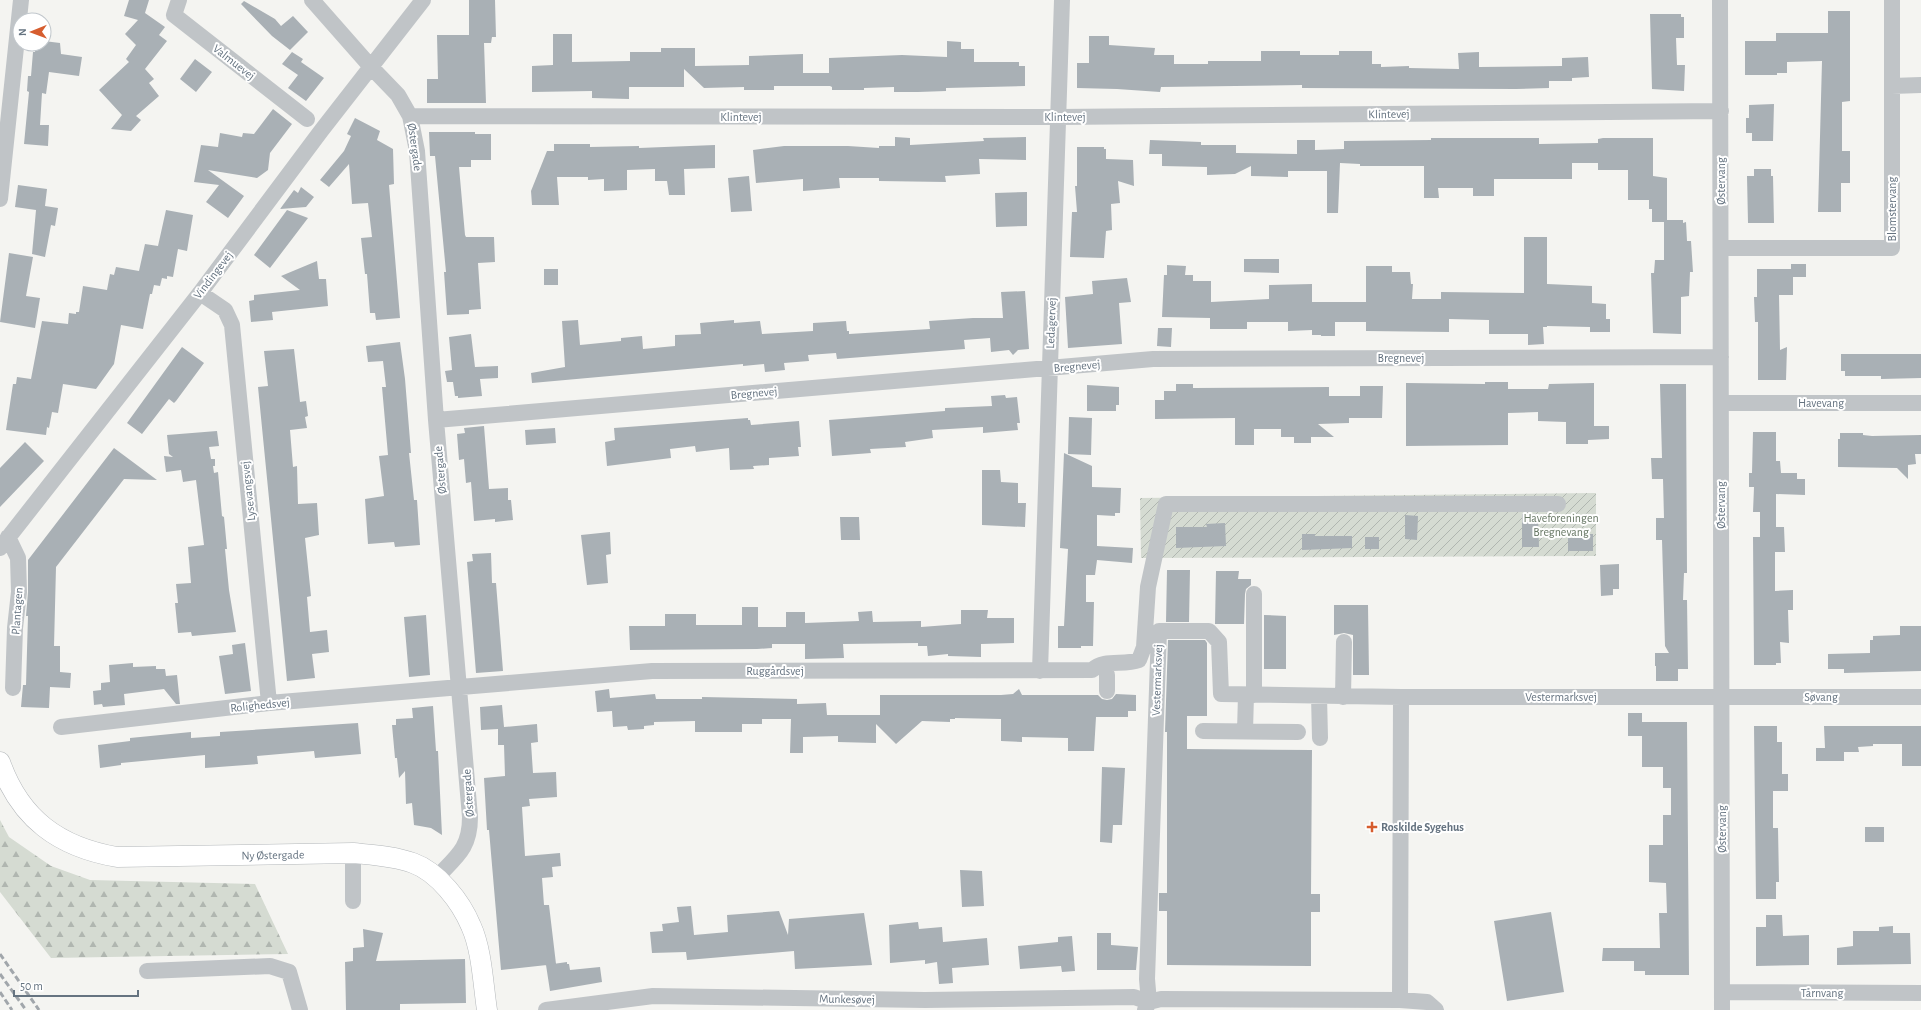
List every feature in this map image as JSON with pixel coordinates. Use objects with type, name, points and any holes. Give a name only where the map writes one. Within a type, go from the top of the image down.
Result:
[{"type":"main road","name":"Ny Østergade","points":[[0,762],[6,780],[18,800],[33,818],[51,833],[72,845],[94,853],[117,857],[353,854],[387,856],[414,863],[437,877],[453,897],[472,927],[480,957],[487,1010]]},
{"type":"street","points":[[0,199],[21,0]]},
{"type":"street","name":"Valmuevej","points":[[179,0],[174,15],[307,119]]},
{"type":"street","name":"Østergade","points":[[312,0],[371,67],[398,95],[410,116],[417,151],[436,420],[469,810],[469,837],[460,853],[437,877]]},
{"type":"street","name":"Vindingevej","points":[[4,542],[200,293],[423,0]]},
{"type":"street","name":"Ledagervej","points":[[1040,671],[1062,0]]},
{"type":"street","name":"Østervang","points":[[1720,0],[1722,1010]]},
{"type":"street","name":"Blomstervang","points":[[1721,248],[1892,248],[1892,0]]},
{"type":"street","points":[[1892,86],[1921,85]]},
{"type":"street","name":"Klintevej","points":[[410,116],[1058,117],[1720,111]]},
{"type":"street","name":"Lysevangsvej","points":[[200,293],[225,310],[232,325],[269,703]]},
{"type":"street","name":"Bregnevej","points":[[436,420],[1154,359],[1721,357]]},
{"type":"street","name":"Havevang","points":[[1721,403],[1921,403]]},
{"type":"street","name":"Ruggårdsvej","points":[[459,688],[652,671],[1092,670],[1098,664],[1132,662],[1139,660],[1142,655],[1144,647],[1148,587],[1157,538],[1166,504],[1558,504]]},
{"type":"street","name":"Plantagen","points":[[4,542],[18,558],[19,592],[15,628],[13,688]]},
{"type":"street","points":[[1245,731],[1250,695],[1254,594]]},
{"type":"street","name":"Vestermarksvej","points":[[1147,1006],[1158,631],[1209,631],[1219,642],[1220,694],[1344,697],[1722,698]]},
{"type":"street","points":[[1344,642],[1344,697]]},
{"type":"street","points":[[1107,675],[1107,691]]},
{"type":"street","name":"Rolighedsvej","points":[[61,727],[269,703],[459,688]]},
{"type":"street","points":[[1319,696],[1320,738]]},
{"type":"street","points":[[1400,697],[1400,1000]]},
{"type":"street","name":"Søvang","points":[[1722,698],[1921,697]]},
{"type":"street","points":[[1203,731],[1298,732]]},
{"type":"street","points":[[353,854],[353,901]]},
{"type":"street","points":[[146,971],[270,966],[289,972],[300,1010]]},
{"type":"street","name":"Tårnvang","points":[[1722,992],[1921,993]]},
{"type":"street","name":"Munkesøvej","points":[[546,1010],[653,996],[926,1005],[1134,997],[1147,1006]]},
{"type":"street","points":[[1147,1006],[1161,999],[1198,1005],[1400,1000],[1427,1002],[1436,1010]]},
{"type":"green space","name":"Haveforeningen Bregnevang","points":[[1596,493],[1596,556],[1141,558],[1140,498]]},
{"type":"green space","points":[[0,820],[9,837],[51,866],[90,880],[255,884],[288,954],[51,958],[0,892]]},
{"type":"building","points":[[129,0],[149,0],[145,13],[165,27],[159,35],[167,41],[145,69],[154,79],[149,83],[159,96],[136,116],[141,120],[131,131],[111,129],[122,115],[99,90],[129,62],[126,59],[136,45],[125,34],[138,20],[124,16]]},
{"type":"building","points":[[469,0],[495,0],[496,37],[492,37],[491,43],[484,43],[486,103],[427,103],[427,79],[438,79],[437,35],[469,35]]},
{"type":"building","points":[[244,1],[275,19],[281,26],[293,16],[308,32],[290,50],[272,36],[241,4]]},
{"type":"building","points":[[1828,11],[1850,11],[1850,101],[1842,102],[1842,151],[1850,151],[1850,183],[1841,183],[1841,212],[1818,212],[1822,61],[1787,62],[1787,73],[1777,73],[1777,75],[1745,75],[1745,41],[1776,41],[1776,33],[1828,33]]},
{"type":"building","points":[[1650,14],[1681,14],[1681,17],[1684,17],[1684,38],[1676,38],[1677,65],[1685,65],[1684,91],[1652,89]]},
{"type":"building","points":[[553,34],[572,34],[572,62],[630,61],[630,52],[661,52],[661,48],[695,48],[695,66],[749,65],[749,56],[803,54],[803,73],[829,73],[829,58],[902,55],[947,57],[947,41],[961,42],[961,49],[974,49],[974,62],[1019,62],[1019,66],[1025,66],[1025,86],[946,88],[946,91],[918,92],[894,92],[894,87],[864,88],[864,90],[832,90],[832,87],[830,86],[774,86],[774,90],[744,90],[744,87],[704,88],[684,69],[684,87],[629,87],[629,99],[592,98],[592,91],[532,92],[532,66],[553,65]]},
{"type":"building","points":[[1089,36],[1109,36],[1109,45],[1155,48],[1154,55],[1174,55],[1174,64],[1208,64],[1208,61],[1261,61],[1261,51],[1300,51],[1300,55],[1339,55],[1339,51],[1372,51],[1372,64],[1381,64],[1381,67],[1409,66],[1409,68],[1459,69],[1458,53],[1479,52],[1479,67],[1562,66],[1562,58],[1588,57],[1589,77],[1572,78],[1572,81],[1549,81],[1549,88],[1516,89],[1302,88],[1302,85],[1161,87],[1160,92],[1077,88],[1077,63],[1089,63]]},
{"type":"building","points":[[52,42],[60,43],[61,54],[82,57],[79,76],[49,72],[46,94],[42,93],[40,125],[49,125],[48,146],[24,144],[29,92],[27,91],[28,76],[31,76],[33,52],[52,52]]},
{"type":"building","points":[[292,52],[303,59],[301,62],[324,78],[306,101],[288,88],[298,75],[282,64]]},
{"type":"building","points":[[195,59],[212,72],[196,92],[180,79]]},
{"type":"building","points":[[1774,104],[1773,141],[1752,141],[1752,133],[1746,133],[1746,118],[1749,118],[1749,105]]},
{"type":"building","points":[[273,109],[292,124],[270,153],[268,170],[257,178],[208,170],[244,196],[228,218],[206,202],[219,185],[194,182],[201,145],[218,147],[220,133],[242,137],[243,133],[254,134]]},
{"type":"building","points":[[355,118],[380,131],[377,140],[393,149],[394,184],[389,185],[400,318],[376,320],[375,313],[370,313],[367,274],[365,274],[361,238],[372,237],[368,203],[352,204],[349,164],[329,187],[320,180],[344,151],[351,136],[347,134]]},
{"type":"building","points":[[429,132],[475,132],[475,134],[491,134],[491,160],[471,160],[471,167],[459,167],[466,237],[494,237],[495,262],[478,263],[481,309],[469,310],[469,314],[447,315],[444,272],[446,272],[435,156],[430,156]]},
{"type":"building","points":[[895,137],[910,138],[910,145],[984,141],[983,138],[1026,137],[1026,160],[979,159],[980,174],[945,176],[946,182],[879,181],[879,178],[839,178],[840,188],[803,191],[803,179],[756,183],[753,150],[784,146],[848,146],[879,148],[879,146],[895,146]]},
{"type":"building","points":[[1431,138],[1539,138],[1539,144],[1598,143],[1598,139],[1603,138],[1653,138],[1653,176],[1667,178],[1667,220],[1683,220],[1683,223],[1686,222],[1687,241],[1691,241],[1693,272],[1690,272],[1689,296],[1681,297],[1681,334],[1653,333],[1651,273],[1654,273],[1655,260],[1664,260],[1664,222],[1652,222],[1652,209],[1649,209],[1649,200],[1628,200],[1628,170],[1598,170],[1598,163],[1572,163],[1572,179],[1494,179],[1494,196],[1473,196],[1473,188],[1438,188],[1439,198],[1424,198],[1424,166],[1360,166],[1360,164],[1340,163],[1338,213],[1327,213],[1327,171],[1288,171],[1288,177],[1251,176],[1251,166],[1235,174],[1207,175],[1207,167],[1162,166],[1162,154],[1149,154],[1150,140],[1201,142],[1201,145],[1236,145],[1236,153],[1297,154],[1297,140],[1315,140],[1315,150],[1344,149],[1344,141],[1431,140]]},
{"type":"building","points":[[554,144],[590,144],[590,147],[639,146],[639,148],[715,145],[715,168],[684,169],[685,195],[669,195],[667,181],[655,181],[655,169],[627,170],[627,190],[604,191],[604,179],[588,180],[588,177],[557,177],[559,205],[532,205],[531,191],[547,151],[554,151]]},
{"type":"building","points":[[1077,147],[1104,147],[1104,149],[1106,149],[1106,159],[1133,160],[1134,186],[1118,181],[1120,203],[1111,204],[1112,230],[1106,231],[1104,258],[1070,257],[1072,212],[1077,212],[1075,186],[1077,186]]},
{"type":"building","points":[[1754,169],[1771,169],[1771,176],[1773,176],[1774,223],[1748,223],[1747,176],[1754,176]]},
{"type":"building","points":[[749,176],[752,211],[731,212],[728,178]]},
{"type":"building","points":[[18,185],[47,189],[45,206],[58,208],[55,226],[51,225],[45,257],[32,254],[36,210],[15,207]]},
{"type":"building","points":[[301,187],[314,197],[306,207],[280,209],[294,190],[298,193]]},
{"type":"building","points":[[1027,192],[1027,226],[996,227],[995,193]]},
{"type":"building","points":[[166,210],[193,215],[187,251],[178,249],[173,277],[167,276],[167,279],[162,278],[160,286],[154,285],[152,294],[150,294],[143,329],[121,325],[114,364],[96,389],[63,384],[58,413],[52,412],[46,435],[6,430],[13,384],[16,384],[17,377],[31,379],[42,321],[68,324],[69,313],[76,314],[76,312],[79,312],[83,286],[107,290],[110,274],[114,275],[116,267],[139,271],[145,244],[158,246]]},
{"type":"building","points":[[287,210],[308,218],[270,268],[254,255]]},
{"type":"building","points":[[1524,237],[1547,237],[1547,284],[1592,286],[1592,303],[1606,304],[1606,319],[1610,319],[1610,332],[1590,332],[1590,327],[1547,326],[1543,327],[1544,344],[1528,345],[1528,334],[1489,334],[1489,320],[1449,319],[1449,332],[1366,331],[1366,322],[1335,322],[1335,336],[1321,336],[1312,335],[1312,330],[1288,331],[1288,322],[1247,322],[1247,329],[1210,329],[1210,318],[1162,317],[1164,275],[1167,275],[1167,265],[1186,266],[1185,275],[1193,275],[1193,281],[1211,281],[1211,302],[1269,299],[1269,285],[1312,284],[1312,302],[1366,302],[1366,266],[1392,266],[1392,272],[1410,272],[1411,284],[1413,284],[1412,299],[1441,299],[1441,292],[1524,293]]},
{"type":"building","points":[[9,253],[33,257],[26,296],[40,298],[35,328],[0,322]]},
{"type":"building","points":[[1244,259],[1279,259],[1279,273],[1244,272]]},
{"type":"building","points":[[317,261],[319,279],[326,279],[328,306],[272,312],[273,320],[251,322],[249,301],[254,300],[254,295],[300,290],[281,276]]},
{"type":"building","points":[[1791,264],[1806,264],[1806,277],[1793,277],[1793,295],[1779,295],[1780,350],[1787,347],[1786,380],[1758,380],[1758,322],[1755,322],[1754,297],[1757,297],[1757,269],[1791,269]]},
{"type":"building","points":[[544,269],[558,269],[558,285],[544,285]]},
{"type":"building","points":[[1127,278],[1131,302],[1119,303],[1122,344],[1068,348],[1065,297],[1093,294],[1092,281]]},
{"type":"building","points":[[1025,291],[1029,349],[1018,350],[1013,355],[1009,350],[991,352],[990,338],[964,340],[965,349],[837,359],[836,353],[808,355],[809,361],[784,363],[785,370],[765,372],[764,364],[743,366],[743,364],[532,383],[531,373],[565,367],[562,321],[578,320],[580,345],[621,341],[621,338],[642,336],[643,349],[675,346],[675,335],[701,334],[700,323],[734,320],[734,323],[760,321],[762,334],[813,331],[813,323],[846,321],[847,331],[849,331],[849,334],[930,329],[929,321],[973,318],[1003,318],[1001,292]]},
{"type":"building","points":[[1158,328],[1172,328],[1171,347],[1157,346]]},
{"type":"building","points":[[471,334],[475,367],[498,366],[498,378],[480,379],[482,396],[458,398],[458,396],[455,396],[453,382],[447,382],[445,371],[452,370],[449,337]]},
{"type":"building","points":[[400,342],[405,379],[411,453],[409,453],[414,500],[417,500],[420,545],[395,547],[394,542],[368,544],[365,499],[384,496],[379,456],[388,455],[382,387],[386,387],[383,361],[368,362],[366,346]]},
{"type":"building","points":[[182,347],[204,363],[176,401],[174,403],[169,399],[142,434],[127,423]]},
{"type":"building","points":[[294,349],[300,402],[306,401],[308,416],[305,417],[307,428],[290,430],[293,467],[297,466],[298,504],[317,503],[319,535],[305,538],[311,596],[307,597],[310,632],[327,630],[329,652],[312,654],[315,678],[287,681],[258,387],[268,386],[264,351]]},
{"type":"building","points":[[1841,354],[1921,354],[1921,378],[1881,379],[1881,376],[1845,376],[1845,371],[1841,371]]},
{"type":"building","points":[[1485,382],[1508,382],[1508,389],[1548,389],[1549,384],[1594,383],[1594,426],[1609,426],[1609,439],[1588,440],[1588,444],[1566,444],[1566,422],[1538,421],[1538,412],[1508,413],[1508,445],[1406,446],[1406,383],[1485,384]]},
{"type":"building","points":[[1176,384],[1193,384],[1193,388],[1329,387],[1329,396],[1360,396],[1360,386],[1383,386],[1382,418],[1349,418],[1349,423],[1318,424],[1334,437],[1311,437],[1311,443],[1294,443],[1294,437],[1281,437],[1281,429],[1254,429],[1254,445],[1235,445],[1235,418],[1155,419],[1155,400],[1164,400],[1164,391],[1176,391]]},
{"type":"building","points":[[1660,384],[1686,384],[1687,573],[1684,573],[1683,600],[1687,600],[1688,669],[1678,669],[1678,681],[1656,681],[1655,666],[1655,653],[1669,653],[1665,646],[1662,540],[1656,540],[1656,518],[1664,518],[1663,479],[1652,479],[1651,458],[1662,458]]},
{"type":"building","points":[[1087,385],[1119,387],[1119,405],[1116,405],[1116,411],[1087,411]]},
{"type":"building","points":[[1005,395],[1006,398],[1017,397],[1020,423],[1017,423],[1018,430],[983,433],[983,427],[932,430],[933,438],[905,442],[906,447],[870,449],[871,453],[832,456],[829,420],[945,411],[945,408],[992,406],[991,396]]},
{"type":"building","points":[[1069,417],[1092,418],[1091,455],[1068,454]]},
{"type":"building","points":[[748,418],[751,425],[799,421],[801,447],[798,447],[799,456],[769,458],[769,465],[753,466],[754,469],[730,470],[729,448],[696,452],[695,446],[670,449],[671,458],[607,466],[605,442],[615,440],[614,428]]},
{"type":"building","points":[[484,426],[489,489],[508,488],[508,500],[511,500],[513,520],[495,522],[495,519],[474,521],[471,482],[466,483],[464,459],[459,460],[457,434],[465,433],[464,428]]},
{"type":"building","points":[[555,428],[556,443],[526,445],[525,430]]},
{"type":"building","points":[[217,431],[219,446],[209,447],[211,459],[215,459],[215,466],[213,466],[214,473],[218,472],[227,549],[225,549],[229,590],[236,632],[192,636],[191,632],[178,633],[175,603],[178,603],[176,584],[191,583],[188,547],[204,545],[196,480],[183,482],[181,470],[166,472],[164,456],[173,457],[169,454],[167,435]]},
{"type":"building","points":[[1753,432],[1776,432],[1776,461],[1780,461],[1781,473],[1797,473],[1797,479],[1805,479],[1805,495],[1776,494],[1776,527],[1784,527],[1785,552],[1775,552],[1775,591],[1793,590],[1793,610],[1788,610],[1789,643],[1780,642],[1781,663],[1776,663],[1776,665],[1754,665],[1753,537],[1760,537],[1760,512],[1753,512],[1754,487],[1749,487],[1749,473],[1752,473]]},
{"type":"building","points":[[1840,433],[1863,433],[1863,435],[1872,436],[1921,435],[1921,454],[1915,454],[1916,464],[1908,465],[1908,479],[1897,468],[1838,467],[1838,439],[1840,439]]},
{"type":"building","points":[[25,442],[44,461],[0,507],[0,468]]},
{"type":"building","points":[[114,448],[157,480],[124,479],[56,567],[54,646],[60,646],[60,672],[71,673],[70,688],[50,687],[49,708],[21,707],[23,685],[26,685],[28,560]]},
{"type":"building","points":[[1064,453],[1092,466],[1092,487],[1121,488],[1120,513],[1115,513],[1115,516],[1097,515],[1097,546],[1133,548],[1132,563],[1097,560],[1095,575],[1086,575],[1086,602],[1094,602],[1093,646],[1081,646],[1081,648],[1058,648],[1058,626],[1064,626],[1068,549],[1060,548]]},
{"type":"building","points":[[982,470],[1000,470],[1001,482],[1018,483],[1018,503],[1026,503],[1025,527],[982,525]]},
{"type":"building","points":[[1522,514],[1538,514],[1539,547],[1522,547]]},
{"type":"building","points":[[1405,515],[1418,516],[1417,540],[1405,539]]},
{"type":"building","points":[[840,517],[859,517],[860,540],[841,540]]},
{"type":"building","points":[[1225,523],[1226,546],[1176,548],[1176,527],[1207,527],[1206,524]]},
{"type":"building","points":[[610,532],[611,554],[606,555],[608,583],[587,585],[581,535]]},
{"type":"building","points":[[1302,534],[1315,534],[1315,536],[1352,536],[1352,548],[1302,550]]},
{"type":"building","points":[[1577,534],[1593,534],[1593,551],[1568,551],[1568,538],[1577,538]]},
{"type":"building","points":[[1365,537],[1379,537],[1379,549],[1365,549]]},
{"type":"building","points":[[491,553],[492,583],[496,583],[503,671],[476,673],[467,562],[473,561],[472,554]]},
{"type":"building","points":[[1619,564],[1619,589],[1613,589],[1613,595],[1601,596],[1600,565]]},
{"type":"building","points":[[1167,570],[1190,570],[1189,622],[1166,622]]},
{"type":"building","points":[[1216,571],[1239,571],[1238,579],[1251,579],[1251,585],[1246,589],[1245,594],[1244,624],[1215,624]]},
{"type":"building","points":[[1334,605],[1368,605],[1369,675],[1353,675],[1353,635],[1344,633],[1334,635]]},
{"type":"building","points":[[742,607],[758,607],[758,627],[786,627],[786,612],[805,612],[805,623],[859,621],[858,612],[872,611],[873,622],[921,621],[921,627],[961,624],[961,610],[988,610],[987,618],[1014,618],[1014,643],[981,644],[981,657],[948,656],[948,654],[928,656],[927,646],[918,646],[918,643],[843,644],[844,658],[805,659],[805,644],[772,644],[772,648],[757,649],[630,650],[629,626],[665,626],[665,614],[696,614],[696,625],[742,625]]},
{"type":"building","points":[[426,615],[430,675],[409,677],[404,617]]},
{"type":"building","points":[[1264,615],[1286,616],[1286,669],[1264,669]]},
{"type":"building","points":[[1900,626],[1921,626],[1921,671],[1844,673],[1844,669],[1828,669],[1828,654],[1870,653],[1870,640],[1873,640],[1873,636],[1900,635]]},
{"type":"building","points":[[1168,640],[1205,640],[1207,643],[1207,716],[1187,716],[1187,749],[1312,750],[1311,894],[1320,894],[1320,912],[1311,912],[1311,966],[1167,965],[1167,911],[1159,911],[1159,893],[1167,893],[1167,732],[1165,732]]},
{"type":"building","points":[[245,643],[251,691],[225,694],[219,656],[233,654],[232,645]]},
{"type":"building","points":[[133,663],[133,667],[156,666],[156,669],[165,669],[166,676],[177,675],[180,704],[176,704],[164,689],[124,694],[125,705],[103,707],[102,704],[94,705],[93,691],[101,690],[101,683],[110,682],[109,665]]},
{"type":"building","points":[[609,689],[610,698],[655,694],[656,699],[702,699],[702,697],[797,699],[797,704],[826,703],[827,715],[880,715],[880,695],[1001,695],[1013,694],[1019,689],[1022,695],[1098,695],[1102,699],[1107,700],[1112,699],[1116,694],[1136,695],[1136,711],[1128,711],[1128,717],[1096,717],[1094,751],[1068,751],[1068,738],[1022,737],[1022,742],[1001,741],[1001,719],[955,718],[950,719],[950,722],[922,721],[896,744],[876,724],[876,743],[838,742],[838,736],[803,737],[803,753],[790,753],[791,719],[762,719],[762,724],[742,724],[742,732],[695,732],[695,721],[654,722],[654,725],[644,726],[644,729],[628,730],[627,726],[613,727],[612,711],[597,712],[595,691]]},
{"type":"building","points":[[502,705],[504,727],[537,724],[538,742],[531,743],[533,773],[556,772],[557,797],[529,799],[530,806],[522,807],[525,856],[560,853],[561,866],[552,867],[553,877],[542,878],[544,905],[549,905],[556,964],[501,970],[489,830],[487,830],[484,778],[505,776],[504,745],[498,745],[498,729],[481,730],[480,707]]},
{"type":"building","points":[[433,706],[436,751],[438,751],[442,835],[431,828],[414,825],[412,803],[406,804],[405,771],[399,778],[397,758],[395,758],[392,725],[396,725],[396,719],[413,718],[412,708]]},
{"type":"building","points":[[1628,713],[1642,713],[1642,722],[1687,722],[1689,975],[1645,975],[1645,971],[1634,971],[1634,961],[1602,961],[1603,948],[1660,948],[1659,913],[1667,913],[1666,883],[1649,882],[1649,845],[1663,845],[1663,815],[1671,815],[1671,788],[1663,788],[1663,767],[1642,767],[1642,736],[1628,736]]},
{"type":"building","points":[[358,723],[361,754],[315,758],[314,751],[257,756],[258,764],[205,768],[205,755],[121,763],[121,765],[100,768],[98,745],[130,741],[130,738],[191,732],[191,738],[220,736],[220,732]]},
{"type":"building","points":[[1754,726],[1777,726],[1777,742],[1782,742],[1782,774],[1788,774],[1788,791],[1773,791],[1773,828],[1778,828],[1779,882],[1776,882],[1776,899],[1756,899]]},
{"type":"building","points":[[1824,726],[1921,726],[1921,766],[1902,766],[1902,744],[1873,744],[1873,746],[1858,747],[1859,752],[1844,752],[1844,761],[1816,761],[1816,748],[1825,748]]},
{"type":"building","points":[[1102,767],[1125,768],[1122,825],[1113,825],[1112,843],[1100,842]]},
{"type":"building","points":[[1865,827],[1884,827],[1884,842],[1865,842]]},
{"type":"building","points":[[960,870],[982,871],[984,906],[962,907]]},
{"type":"building","points":[[691,906],[694,935],[728,932],[727,915],[779,911],[788,935],[789,919],[864,913],[872,965],[795,969],[794,951],[687,960],[686,952],[652,953],[650,932],[663,931],[662,924],[679,922],[677,907]]},
{"type":"building","points":[[1551,912],[1564,992],[1507,1001],[1494,921]]},
{"type":"building","points":[[1766,915],[1782,915],[1783,936],[1809,935],[1809,965],[1756,966],[1756,927],[1766,927]]},
{"type":"building","points":[[918,922],[919,929],[942,927],[943,942],[987,938],[989,965],[952,968],[953,983],[939,984],[937,962],[925,964],[925,960],[890,963],[889,925]]},
{"type":"building","points":[[1893,926],[1893,933],[1910,933],[1911,964],[1837,965],[1837,948],[1853,946],[1853,931],[1879,931],[1879,927]]},
{"type":"building","points":[[363,929],[383,933],[376,961],[465,959],[466,1003],[400,1004],[400,1010],[346,1010],[345,962],[353,961],[353,948],[364,947]]},
{"type":"building","points":[[1097,933],[1111,933],[1111,945],[1138,947],[1136,970],[1097,970]]},
{"type":"building","points":[[1072,936],[1075,971],[1062,972],[1061,966],[1020,969],[1018,946],[1058,942],[1058,937]]},
{"type":"building","points":[[567,962],[570,970],[600,967],[602,982],[550,991],[546,965]]},
{"type":"railway","points":[[0,954],[39,1010]]},
{"type":"railway","points":[[0,974],[26,1010]]},
{"type":"railway","points":[[0,992],[12,1010]]},
{"type":"place","name":"Roskilde Sygehus","points":[[1372,827]]}]
